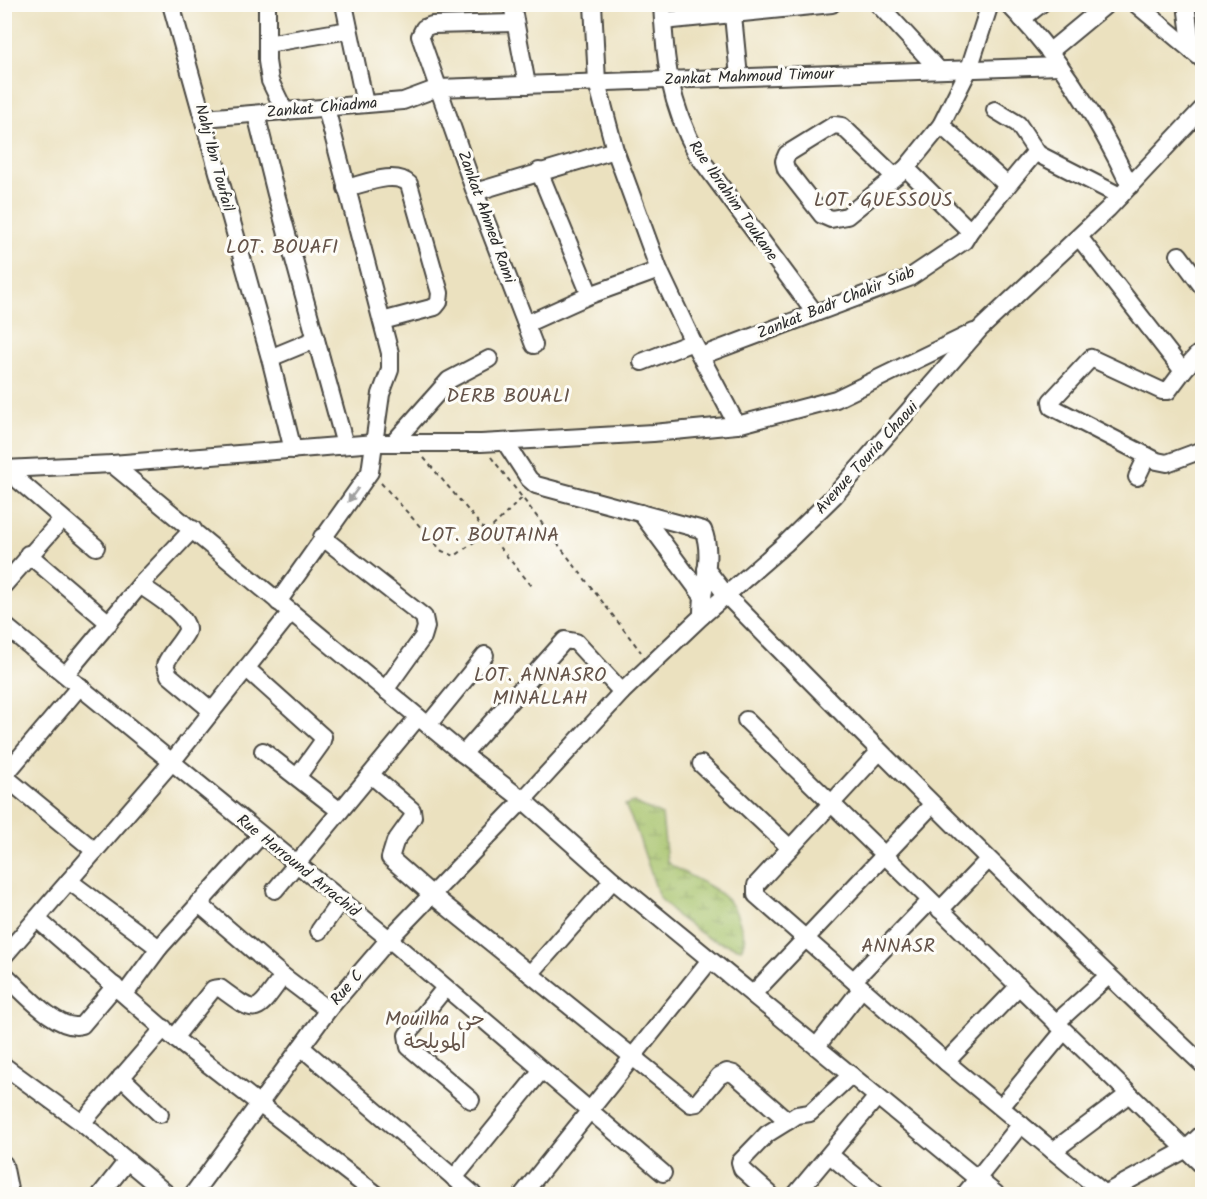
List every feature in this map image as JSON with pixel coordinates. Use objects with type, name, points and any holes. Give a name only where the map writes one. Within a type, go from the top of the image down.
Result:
[{"type":"street","name":"Nahj Ibn Toufail","points":[[171,4],[270,358],[293,450]]},
{"type":"street","points":[[267,4],[270,81],[285,112]]},
{"type":"street","points":[[344,4],[365,104]]},
{"type":"street","points":[[512,4],[527,85]]},
{"type":"street","points":[[593,4],[597,82],[615,150],[659,270],[737,424]]},
{"type":"street","points":[[662,13],[832,4]]},
{"type":"street","points":[[878,4],[939,70]]},
{"type":"street","points":[[970,231],[900,172],[842,126],[834,125],[787,154],[784,162],[786,169],[822,215],[831,219],[848,216],[900,172],[941,125],[969,69],[990,4]]},
{"type":"street","points":[[1008,4],[1060,66],[1105,136],[1125,191]]},
{"type":"street","points":[[1022,20],[1041,4]]},
{"type":"street","points":[[1049,52],[1107,4]]},
{"type":"street","points":[[1136,4],[1197,55]]},
{"type":"street","points":[[1186,4],[1197,55]]},
{"type":"street","points":[[732,9],[739,77]]},
{"type":"street","name":"Rue Ibrahim Toukane","points":[[662,13],[668,80],[680,118],[696,154],[814,313]]},
{"type":"street","name":"Zankat Ahmed Rami","points":[[515,23],[432,25],[424,28],[420,36],[475,192],[534,345]]},
{"type":"street","points":[[267,44],[348,30]]},
{"type":"street","name":"Zankat Mahmoud Timour","points":[[438,88],[1060,66]]},
{"type":"street","name":"Zankat Chiadma","points":[[204,118],[403,101],[438,88]]},
{"type":"street","points":[[4,956],[171,763],[246,668],[285,607],[322,537],[370,472],[381,394],[390,370],[390,353],[326,108]]},
{"type":"street","name":"Avenue Touria Chaoui","points":[[523,800],[650,664],[835,495],[980,329],[1125,191],[1203,109]]},
{"type":"street","points":[[995,110],[1018,124],[1036,155],[1125,191]]},
{"type":"street","points":[[256,114],[345,445]]},
{"type":"street","points":[[941,125],[1007,185]]},
{"type":"street","points":[[475,192],[615,150]]},
{"type":"street","name":"Zankat Badr Chakir Siab","points":[[642,362],[697,349],[814,313],[909,278],[964,241],[1007,185],[1036,155]]},
{"type":"street","points":[[539,171],[590,295]]},
{"type":"street","points":[[346,188],[394,177],[404,179],[409,184],[440,293],[439,302],[435,307],[382,321]]},
{"type":"street","points":[[1078,237],[1183,371]]},
{"type":"street","points":[[1179,255],[1203,286]]},
{"type":"street","points":[[526,324],[590,295],[659,270]]},
{"type":"street","points":[[5,469],[112,464],[375,442],[481,443],[664,433],[737,424],[836,399],[980,329]]},
{"type":"street","points":[[270,358],[316,339]]},
{"type":"street","points":[[1203,356],[1197,355],[1168,391],[1162,391],[1091,358],[1051,401],[1052,407],[1147,456],[1167,463],[1203,450]]},
{"type":"street","points":[[402,442],[441,387],[489,359]]},
{"type":"street","points":[[505,442],[529,479],[536,485],[703,530],[707,538],[702,616]]},
{"type":"street","points":[[1137,477],[1147,456]]},
{"type":"street","points":[[112,464],[463,754],[523,800],[613,880],[996,1194]]},
{"type":"street","points":[[5,469],[96,547]]},
{"type":"street","points":[[641,513],[702,594]]},
{"type":"street","points":[[4,585],[28,554],[62,519]]},
{"type":"street","points":[[66,674],[140,585],[193,529]]},
{"type":"street","points":[[322,537],[424,617],[426,627],[423,637],[385,690]]},
{"type":"street","points":[[28,554],[109,623]]},
{"type":"street","points":[[706,569],[727,596],[932,805],[1108,976],[1203,1064]]},
{"type":"street","points":[[140,585],[181,616],[187,624],[187,632],[171,651],[165,665],[169,675],[212,711]]},
{"type":"street","name":"Rue Harround Arrachid","points":[[4,624],[388,939],[663,1173]]},
{"type":"street","points":[[463,754],[565,640],[576,642],[622,692]]},
{"type":"street","points":[[275,890],[371,775],[485,655]]},
{"type":"street","points":[[246,668],[323,737],[321,744],[298,776]]},
{"type":"street","points":[[80,686],[4,776],[95,851]]},
{"type":"street","points":[[746,720],[1185,1150],[1203,1165]]},
{"type":"street","points":[[263,750],[340,811]]},
{"type":"street","points":[[879,752],[789,847],[756,885],[754,892],[946,1062],[1104,1194],[1185,1150],[1203,1134]]},
{"type":"street","points":[[701,764],[789,847]]},
{"type":"street","points":[[371,775],[412,810],[413,817],[395,842],[390,858],[431,894],[691,1104],[697,1103],[719,1076],[731,1073],[788,1121]]},
{"type":"street","name":"Rue C","points":[[193,1194],[328,1010],[388,939],[523,800]]},
{"type":"street","points":[[753,994],[883,854],[932,805]]},
{"type":"street","points":[[4,974],[57,1021],[75,1027],[82,1025],[120,990],[261,836]]},
{"type":"street","points":[[817,1046],[858,984],[935,906],[988,860]]},
{"type":"street","points":[[69,880],[159,948]]},
{"type":"street","points":[[530,974],[613,880]]},
{"type":"street","points":[[319,931],[341,900]]},
{"type":"street","points":[[198,903],[283,976],[328,1010]]},
{"type":"street","points":[[37,919],[169,1033],[376,1194]]},
{"type":"street","points":[[523,1194],[710,960]]},
{"type":"street","points":[[82,1123],[121,1077],[213,989],[220,987],[248,1008],[255,1009],[260,1006],[283,976]]},
{"type":"street","points":[[1001,1107],[1060,1027],[1108,976]]},
{"type":"street","points":[[946,1062],[1018,986]]},
{"type":"street","points":[[445,988],[407,1035],[406,1040],[409,1047],[471,1100]]},
{"type":"street","points":[[301,1047],[473,1194]]},
{"type":"street","points":[[4,1066],[82,1123],[168,1194]]},
{"type":"street","points":[[454,1179],[541,1071]]},
{"type":"street","points":[[770,1194],[742,1169],[740,1162],[767,1134],[797,1115],[810,1113],[851,1075]]},
{"type":"street","points":[[121,1077],[160,1114]]},
{"type":"street","points":[[1053,1151],[1129,1094]]},
{"type":"street","points":[[796,1194],[877,1097]]},
{"type":"street","points":[[965,1194],[1021,1124]]},
{"type":"street","points":[[830,1155],[877,1194]]},
{"type":"street","points":[[101,1194],[127,1161]]},
{"type":"street","points":[[4,1164],[10,1194]]},
{"type":"path","points":[[402,442],[532,586]]},
{"type":"path","points":[[481,443],[650,664]]},
{"type":"path","points":[[370,472],[448,555],[461,554],[522,498]]},
{"type":"green space","points":[[633,802],[662,815],[667,862],[717,891],[731,904],[745,939],[741,949],[708,938],[677,916],[659,897],[636,829],[625,805]]},
{"type":"district","name":"LOT. GUESSOUS","points":[[883,201]]},
{"type":"district","name":"LOT. BOUAFI","points":[[282,248]]},
{"type":"district","name":"DERB BOUALI","points":[[508,397]]},
{"type":"district","name":"LOT. BOUTAINA","points":[[490,536]]},
{"type":"district","name":"LOT. ANNASRO MINALLAH","points":[[540,688]]},
{"type":"district","name":"ANNASR","points":[[898,947]]},
{"type":"district","name":"Mouilha حي المويلحة","points":[[435,1032]]}]
